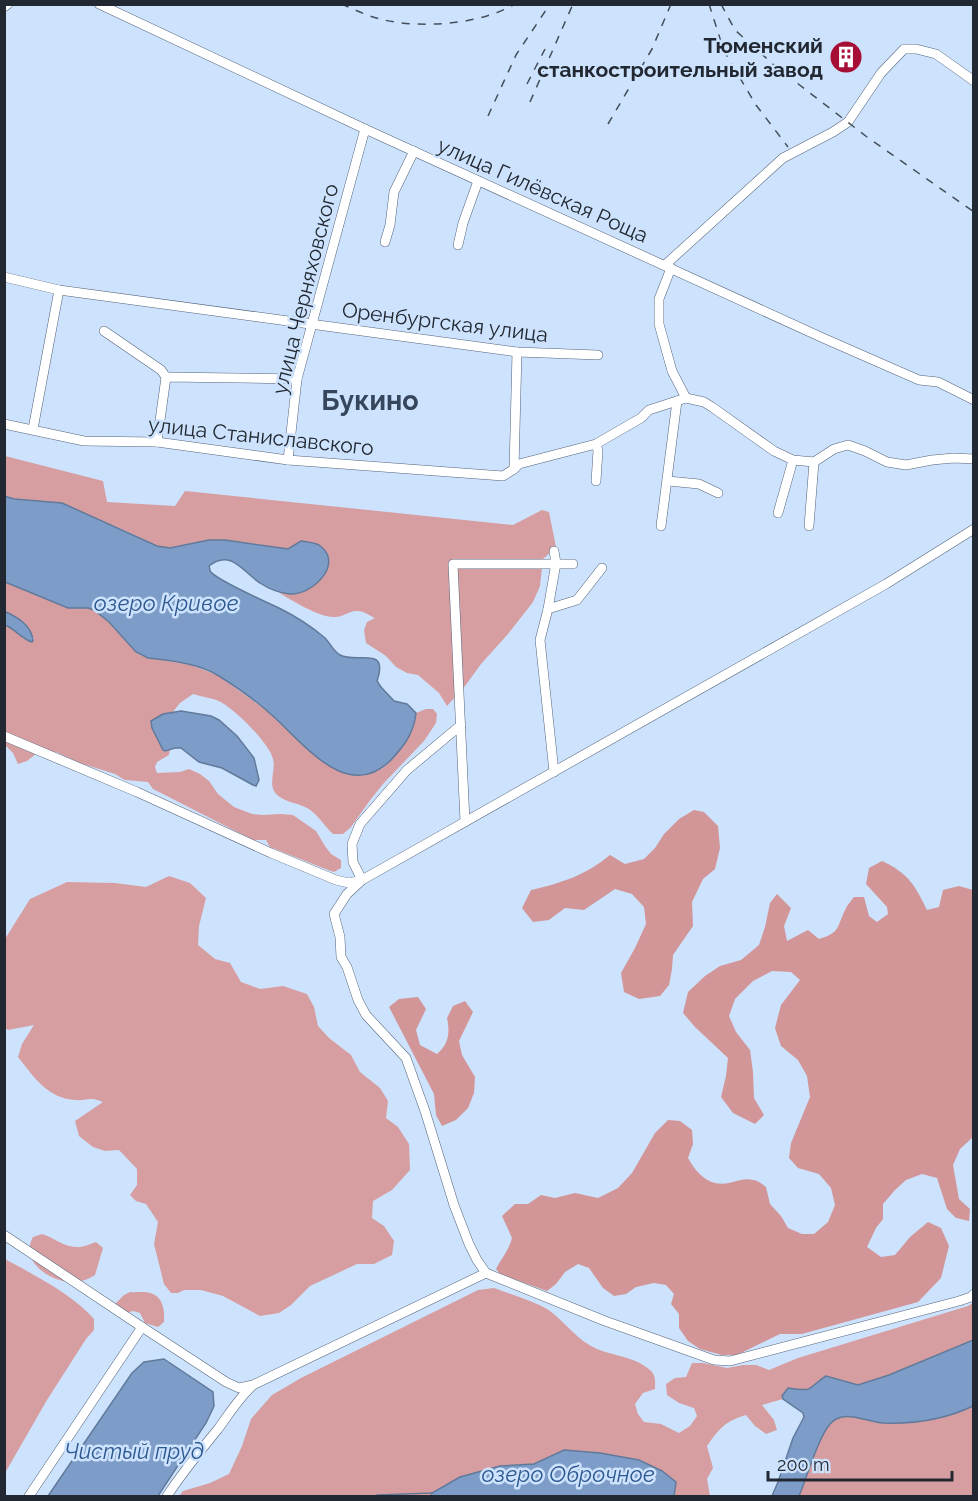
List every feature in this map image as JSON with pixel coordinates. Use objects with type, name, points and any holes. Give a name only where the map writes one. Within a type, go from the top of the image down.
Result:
[{"type":"street","name":"улица Гилёвская Роща","points":[[99,4],[478,181],[897,371],[919,380],[938,382],[974,400]]},
{"type":"street","points":[[662,526],[681,400],[659,324],[659,299],[668,267],[783,158],[848,122],[882,73],[904,49],[936,54],[974,81]]},
{"type":"street","name":"улица Черняховского","points":[[288,460],[297,379],[365,129]]},
{"type":"street","points":[[385,242],[390,225],[394,192],[414,151]]},
{"type":"street","points":[[458,245],[478,181]]},
{"type":"street","name":"Оренбургская улица","points":[[4,277],[59,290],[517,352],[598,355]]},
{"type":"street","points":[[33,429],[59,290]]},
{"type":"street","points":[[104,331],[161,370],[166,377],[156,442]]},
{"type":"street","points":[[514,469],[517,352]]},
{"type":"street","points":[[166,377],[297,379]]},
{"type":"street","points":[[681,400],[704,402],[712,406],[774,451],[793,460],[814,462],[834,449],[848,445],[887,462],[906,465],[954,458],[974,459]]},
{"type":"street","name":"улица Станиславского","points":[[4,424],[84,441],[156,442],[288,460],[503,476],[519,464],[596,444],[641,418],[649,410],[681,400]]},
{"type":"street","points":[[596,444],[596,481]]},
{"type":"street","points":[[778,513],[793,460]]},
{"type":"street","points":[[809,526],[814,462]]},
{"type":"street","points":[[668,481],[699,484],[718,493]]},
{"type":"street","points":[[974,529],[886,584],[362,880],[347,894],[334,914],[340,937],[341,957],[347,967],[358,1000],[366,1015],[406,1058],[454,1205],[469,1244],[486,1273],[605,1321],[714,1360],[730,1361],[971,1297],[974,1294]]},
{"type":"street","points":[[554,551],[556,564],[540,640],[554,772]]},
{"type":"street","points":[[465,822],[453,564],[573,564]]},
{"type":"street","points":[[548,609],[577,600],[602,568]]},
{"type":"street","points":[[362,880],[353,862],[352,844],[360,824],[406,770],[461,725]]},
{"type":"street","points":[[4,736],[336,880],[349,882],[362,880]]},
{"type":"street","points":[[4,1235],[226,1382],[239,1388],[253,1385],[486,1273]]},
{"type":"street","points":[[29,1497],[142,1327]]},
{"type":"street","points":[[167,1497],[182,1473],[253,1385]]},
{"type":"shaded area","points":[[5,456],[103,481],[107,502],[175,506],[185,491],[513,525],[542,510],[549,512],[556,547],[543,559],[540,586],[533,602],[447,706],[439,693],[418,675],[407,673],[396,667],[386,656],[366,643],[364,630],[367,622],[375,618],[358,611],[329,617],[306,608],[278,592],[292,594],[301,541],[288,549],[225,540],[209,540],[170,548],[157,546],[62,503],[14,499],[5,496]]},
{"type":"shaded area","points":[[5,582],[68,608],[94,610],[142,656],[191,665],[217,675],[273,715],[319,759],[382,769],[409,737],[416,713],[433,709],[437,714],[436,723],[424,741],[383,784],[351,827],[343,834],[333,834],[311,811],[277,795],[272,779],[274,763],[266,745],[237,714],[224,704],[193,694],[180,703],[172,713],[163,714],[165,751],[170,749],[169,755],[157,762],[155,767],[157,773],[180,772],[189,769],[209,781],[218,794],[234,807],[252,814],[293,815],[316,831],[331,854],[341,860],[341,868],[334,872],[270,847],[266,840],[253,840],[153,789],[148,782],[125,780],[56,752],[37,753],[27,761],[18,764],[13,753],[5,745],[4,625],[12,627],[24,639],[34,639],[26,625],[5,611]]},
{"type":"shaded area","points":[[694,810],[704,812],[718,826],[720,848],[715,869],[703,879],[692,902],[693,926],[673,955],[669,985],[660,996],[639,999],[624,992],[621,973],[646,924],[644,907],[632,894],[615,889],[584,910],[565,908],[549,920],[533,922],[522,908],[531,890],[573,877],[592,868],[610,855],[625,864],[644,859],[679,819]]},
{"type":"shaded area","points":[[882,861],[898,870],[910,881],[927,910],[939,907],[943,890],[959,886],[973,890],[973,1137],[960,1149],[953,1165],[959,1199],[970,1209],[969,1221],[956,1218],[947,1209],[937,1178],[922,1174],[906,1180],[883,1204],[883,1219],[867,1247],[881,1257],[895,1255],[910,1237],[928,1222],[941,1228],[949,1246],[941,1278],[918,1302],[802,1334],[780,1334],[737,1355],[722,1355],[700,1349],[688,1341],[679,1328],[679,1314],[671,1304],[674,1294],[666,1285],[654,1283],[636,1287],[626,1294],[614,1296],[603,1288],[589,1268],[578,1264],[565,1272],[547,1291],[500,1274],[496,1269],[512,1238],[502,1216],[515,1204],[528,1204],[541,1195],[555,1198],[575,1193],[598,1198],[618,1188],[632,1173],[655,1133],[668,1120],[680,1121],[692,1130],[693,1144],[688,1158],[704,1178],[722,1184],[747,1179],[760,1182],[766,1187],[770,1204],[788,1228],[802,1234],[814,1234],[828,1222],[835,1205],[831,1188],[819,1174],[798,1168],[789,1158],[791,1143],[810,1097],[807,1076],[798,1060],[781,1046],[775,1028],[781,1005],[800,980],[791,972],[772,971],[753,981],[735,999],[729,1016],[736,1032],[750,1050],[754,1098],[764,1115],[755,1124],[733,1113],[721,1097],[728,1058],[683,1013],[688,992],[705,976],[720,966],[741,960],[759,945],[770,903],[777,894],[791,908],[784,926],[787,941],[808,930],[819,939],[831,934],[837,929],[846,908],[854,897],[864,897],[869,916],[877,922],[888,914],[887,907],[866,884],[869,868]]},
{"type":"shaded area","points":[[169,876],[190,883],[206,898],[199,926],[198,945],[215,959],[230,963],[241,982],[260,989],[283,986],[307,994],[314,1007],[318,1026],[351,1055],[360,1072],[380,1088],[388,1101],[386,1118],[398,1127],[409,1144],[410,1170],[392,1190],[373,1201],[372,1218],[384,1226],[394,1241],[392,1255],[374,1264],[357,1264],[310,1286],[291,1305],[279,1313],[260,1316],[223,1296],[201,1290],[171,1293],[164,1284],[154,1244],[158,1222],[146,1204],[136,1201],[130,1195],[137,1185],[137,1169],[119,1150],[105,1151],[93,1147],[79,1136],[75,1121],[103,1102],[91,1099],[66,1099],[42,1086],[18,1057],[22,1044],[34,1025],[8,1030],[5,1028],[5,939],[30,899],[67,882],[115,883],[146,887]]},
{"type":"shaded area","points":[[418,997],[426,1009],[416,1030],[420,1045],[437,1054],[446,1042],[447,1018],[453,1006],[465,1001],[473,1012],[459,1041],[462,1055],[475,1077],[474,1093],[468,1108],[456,1120],[442,1126],[436,1115],[434,1094],[389,1007],[399,999]]},
{"type":"shaded area","points":[[42,1234],[72,1247],[81,1247],[96,1242],[103,1248],[95,1275],[80,1281],[67,1282],[55,1279],[42,1271],[32,1259],[30,1245],[33,1237]]},
{"type":"shaded area","points":[[5,1259],[75,1301],[94,1319],[94,1330],[47,1400],[5,1473]]},
{"type":"shaded area","points":[[494,1288],[531,1301],[550,1311],[590,1346],[633,1360],[646,1367],[654,1376],[655,1389],[643,1393],[635,1404],[638,1414],[644,1422],[661,1424],[679,1433],[690,1426],[697,1416],[694,1408],[679,1403],[667,1395],[666,1384],[675,1378],[686,1377],[692,1363],[727,1368],[756,1365],[769,1370],[798,1358],[973,1303],[973,1340],[889,1375],[858,1385],[826,1376],[812,1388],[782,1396],[783,1399],[762,1405],[774,1420],[777,1430],[766,1434],[746,1415],[728,1423],[719,1430],[707,1446],[713,1468],[707,1479],[710,1496],[674,1496],[676,1482],[639,1460],[564,1450],[534,1464],[500,1466],[432,1493],[431,1496],[179,1496],[183,1491],[210,1483],[229,1474],[251,1419],[272,1395],[301,1378],[478,1290]]},
{"type":"shaded area","points":[[130,1292],[148,1292],[158,1297],[163,1309],[164,1322],[158,1327],[145,1323],[140,1313],[133,1311],[123,1314],[112,1307]]},
{"type":"shaded area","points":[[973,1406],[973,1496],[799,1496],[821,1438],[835,1419],[848,1416],[883,1423],[906,1423],[941,1417]]},
{"type":"water","name":"озеро Кривое","points":[[4,496],[62,503],[157,546],[170,548],[209,540],[225,540],[288,549],[301,541],[319,545],[326,552],[329,560],[327,569],[316,584],[299,593],[290,594],[271,589],[231,561],[217,561],[209,566],[210,571],[231,585],[279,608],[314,629],[340,655],[375,659],[379,663],[377,681],[381,687],[394,701],[407,704],[416,713],[408,739],[391,760],[375,772],[359,775],[343,773],[313,754],[261,706],[219,676],[194,665],[148,658],[136,652],[109,622],[94,610],[68,608],[5,582]]},
{"type":"water","points":[[4,611],[27,626],[32,635],[32,642],[5,625]]},
{"type":"water","points":[[181,711],[211,716],[237,736],[254,758],[259,780],[256,786],[222,768],[199,762],[181,748],[163,750],[151,721],[163,714]]},
{"type":"water","points":[[973,1340],[973,1406],[941,1417],[906,1423],[883,1423],[848,1416],[835,1419],[821,1438],[799,1496],[772,1496],[793,1438],[804,1417],[803,1413],[783,1399],[782,1396],[788,1388],[807,1389],[826,1376],[858,1385],[889,1375]]},
{"type":"water","name":"Чистый пруд","points":[[164,1359],[213,1392],[214,1406],[206,1423],[158,1496],[48,1496],[132,1373],[144,1362]]},
{"type":"water","name":"озеро Оброчное","points":[[564,1450],[639,1460],[662,1471],[676,1482],[674,1496],[431,1496],[432,1493],[460,1477],[500,1466],[534,1464]]},
{"type":"waterway","points":[[376,1496],[432,1493]]},
{"type":"railway","points":[[341,4],[380,19],[413,24],[467,21],[485,17],[515,4]]},
{"type":"railway","points":[[488,116],[516,55],[550,4]]},
{"type":"railway","points":[[530,102],[573,4]]},
{"type":"railway","points":[[608,124],[652,49],[671,4]]},
{"type":"railway","points":[[709,4],[724,51],[756,105],[788,147]]},
{"type":"railway","points":[[721,4],[735,30],[775,66],[867,137],[974,212]]},
{"type":"railway","points":[[527,84],[545,49]]},
{"type":"place","name":"Тюменский станкостроительный завод","points":[[846,57]]},
{"type":"district","name":"Букино","points":[[370,400]]}]
